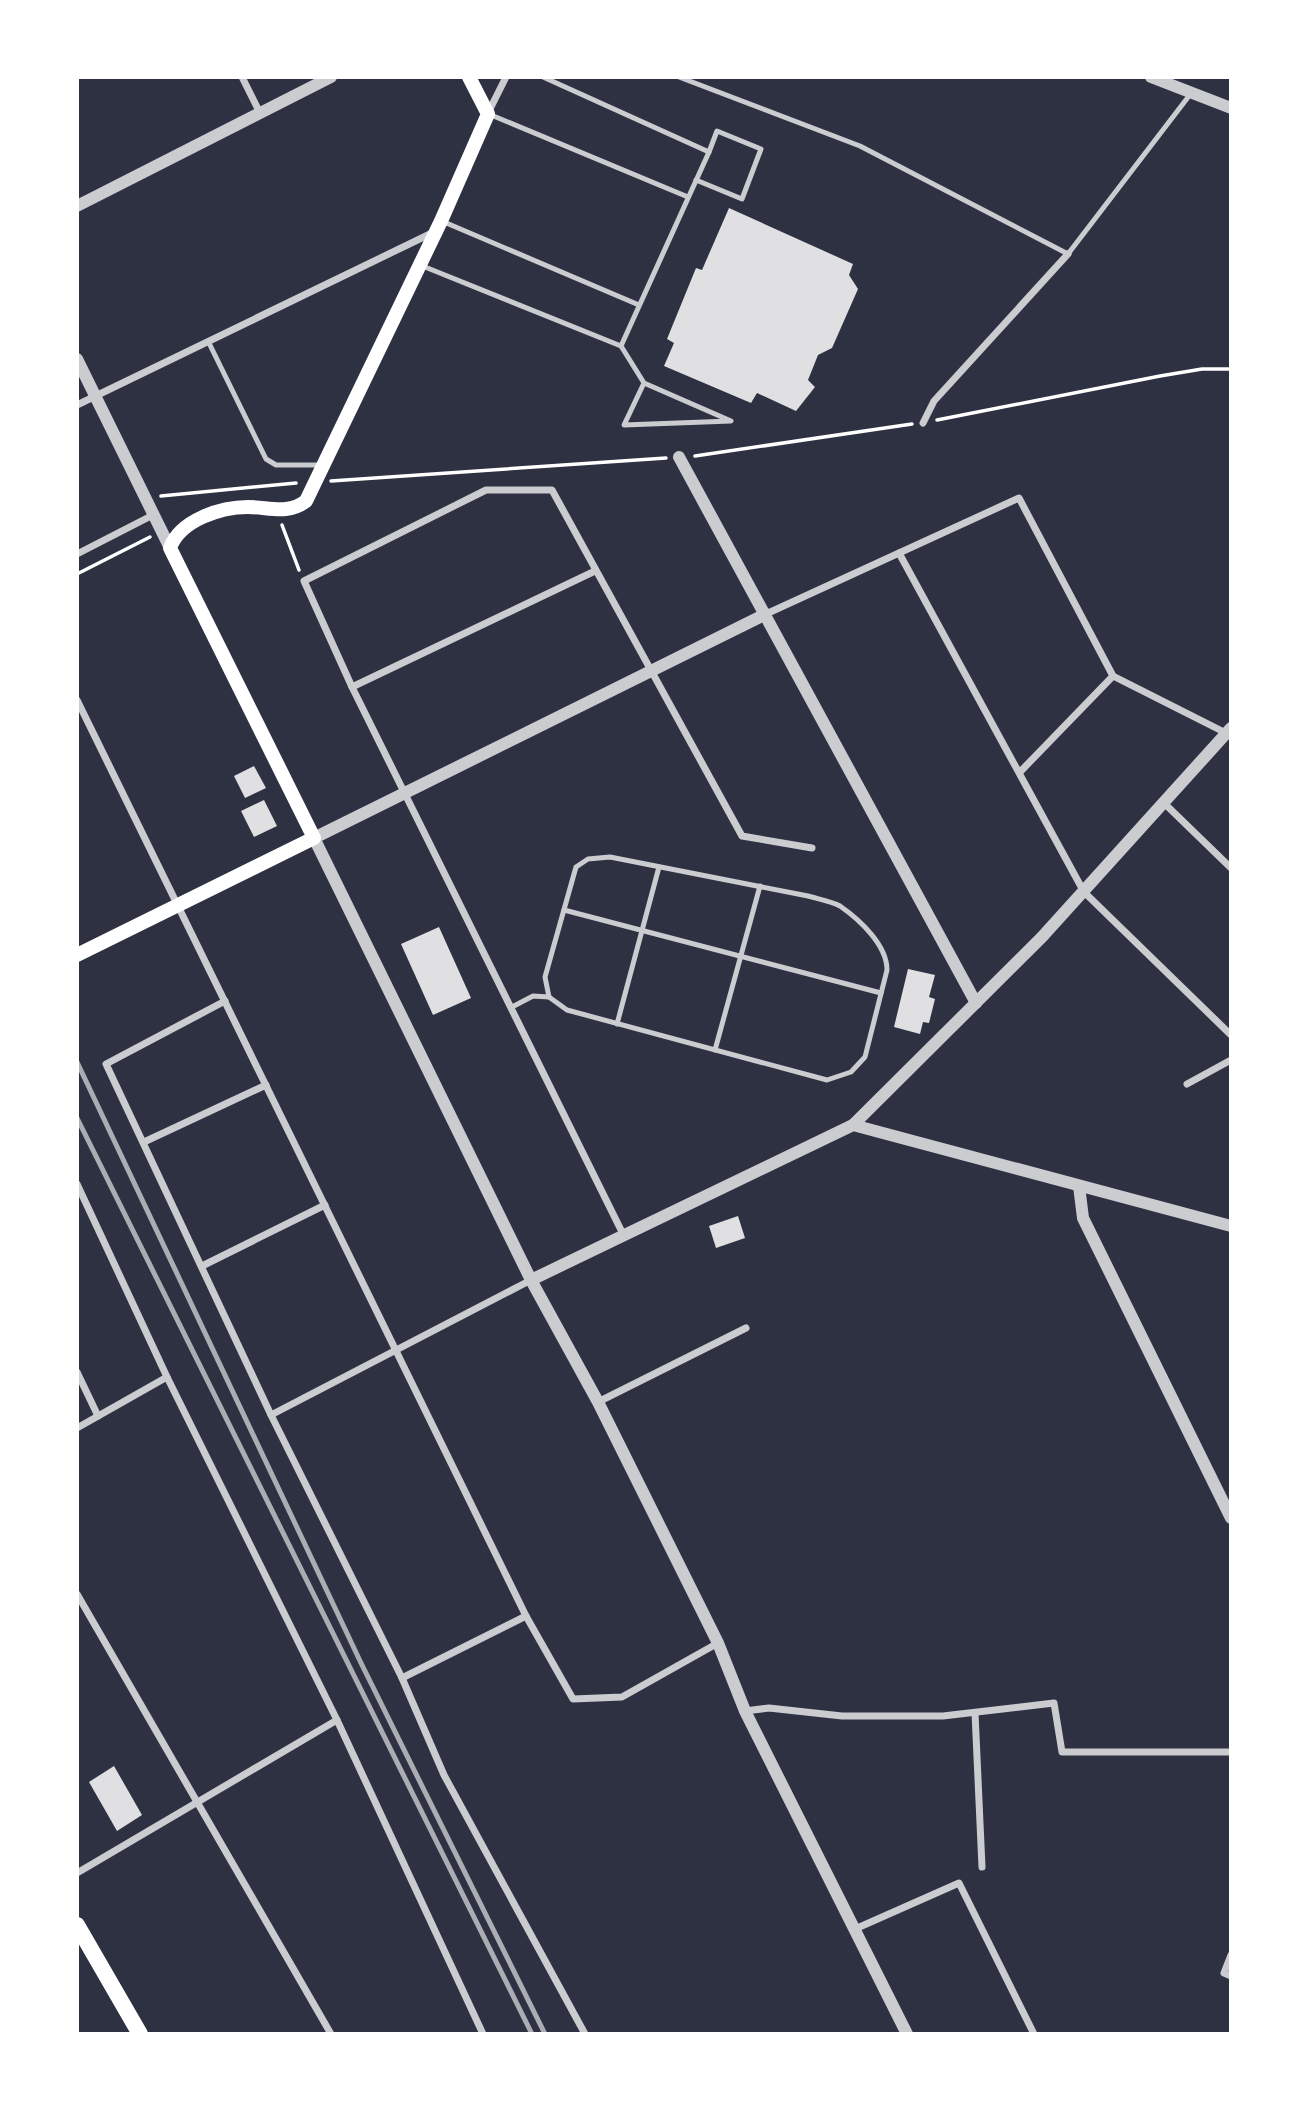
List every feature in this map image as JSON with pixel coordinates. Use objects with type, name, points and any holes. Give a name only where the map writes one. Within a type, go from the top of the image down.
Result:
[{"type":"main road","points":[[77,955],[179,902],[314,838],[170,548],[173,540],[187,527],[216,512],[247,507],[298,507],[306,501],[326,465],[488,114],[469,77]]},
{"type":"main road","points":[[77,1924],[140,2034]]},
{"type":"street","points":[[242,77],[260,113]]},
{"type":"street","points":[[77,206],[331,77]]},
{"type":"street","points":[[488,114],[506,77]]},
{"type":"street","points":[[1151,77],[1169,80],[1231,108]]},
{"type":"street","points":[[77,405],[438,226]]},
{"type":"street","points":[[923,423],[934,401],[1068,254]]},
{"type":"street","points":[[77,359],[170,548]]},
{"type":"street","points":[[679,457],[975,1003]]},
{"type":"street","points":[[623,1234],[352,687],[304,581],[486,490],[552,490],[742,836],[812,848]]},
{"type":"street","points":[[271,1415],[531,1280],[623,1234],[853,1125],[1084,892],[1228,730],[1113,676],[1019,498],[766,614],[314,838],[531,1280],[598,1402],[718,1643],[745,1711],[907,2034]]},
{"type":"street","points":[[77,554],[153,516]]},
{"type":"street","points":[[899,553],[1084,892],[1231,1035]]},
{"type":"street","points":[[352,687],[595,571]]},
{"type":"street","points":[[1020,772],[1113,676]]},
{"type":"street","points":[[77,700],[179,902],[526,1616],[573,1699],[622,1697],[718,1643]]},
{"type":"street","points":[[1165,804],[1231,868]]},
{"type":"street","points":[[225,1001],[106,1064],[271,1415],[402,1678],[444,1775],[585,2034]]},
{"type":"street","points":[[1187,1084],[1231,1060]]},
{"type":"street","points":[[144,1142],[266,1085]]},
{"type":"street","points":[[853,1125],[1231,1226]]},
{"type":"street","points":[[77,1184],[167,1377],[337,1720],[483,2034]]},
{"type":"street","points":[[1079,1186],[1083,1218],[1231,1518]]},
{"type":"street","points":[[202,1266],[325,1205]]},
{"type":"street","points":[[598,1402],[746,1328]]},
{"type":"street","points":[[77,1373],[98,1416]]},
{"type":"street","points":[[77,1428],[167,1377]]},
{"type":"street","points":[[77,1594],[331,2034]]},
{"type":"street","points":[[402,1678],[526,1616]]},
{"type":"street","points":[[745,1711],[769,1708],[855,1716],[943,1716],[1054,1703],[1062,1752],[1231,1752]]},
{"type":"street","points":[[975,1713],[982,1867]]},
{"type":"street","points":[[77,1873],[337,1720]]},
{"type":"street","points":[[855,1929],[959,1883],[1034,2034]]},
{"type":"street","points":[[1231,1955],[1224,1973],[1231,1976]]},
{"type":"lane","points":[[543,77],[709,152]]},
{"type":"lane","points":[[679,77],[860,146],[1068,254],[1192,92]]},
{"type":"lane","points":[[488,114],[688,197]]},
{"type":"lane","points":[[621,346],[717,131],[761,149],[741,200],[696,180]]},
{"type":"lane","points":[[438,226],[639,305]]},
{"type":"lane","points":[[420,265],[621,346],[644,383],[732,421],[624,425],[644,383]]},
{"type":"lane","points":[[208,341],[266,459],[276,465],[326,465]]},
{"type":"lane","points":[[512,1007],[533,996],[549,997],[567,1010],[827,1080],[851,1072],[865,1057],[887,956],[879,944],[838,905],[760,886],[610,857],[588,859],[576,867],[564,909],[545,977],[549,997]]},
{"type":"lane","points":[[617,1024],[659,867]]},
{"type":"lane","points":[[715,1050],[760,886]]},
{"type":"lane","points":[[564,909],[881,993]]},
{"type":"path","points":[[695,456],[923,423],[1202,369],[1231,369]]},
{"type":"path","points":[[331,481],[656,459]]},
{"type":"path","points":[[163,495],[297,483]]},
{"type":"path","points":[[279,509],[287,544],[304,581]]},
{"type":"path","points":[[77,574],[150,538]]},
{"type":"building","points":[[729,208],[853,264],[849,275],[858,289],[832,348],[818,355],[808,380],[815,387],[796,411],[757,393],[751,403],[664,366],[674,343],[667,339],[696,268],[702,270]]},
{"type":"building","points":[[254,766],[266,788],[245,798],[234,776]]},
{"type":"building","points":[[264,800],[277,826],[254,837],[241,811]]},
{"type":"building","points":[[439,927],[471,998],[433,1015],[401,944]]},
{"type":"building","points":[[908,969],[935,975],[929,997],[935,999],[929,1023],[923,1022],[920,1034],[894,1027]]},
{"type":"building","points":[[738,1216],[745,1238],[716,1248],[709,1226]]},
{"type":"building","points":[[114,1766],[142,1815],[117,1831],[89,1782]]},
{"type":"railway","points":[[77,1062],[361,1663],[545,2034]]},
{"type":"railway","points":[[77,1118],[532,2034]]}]
